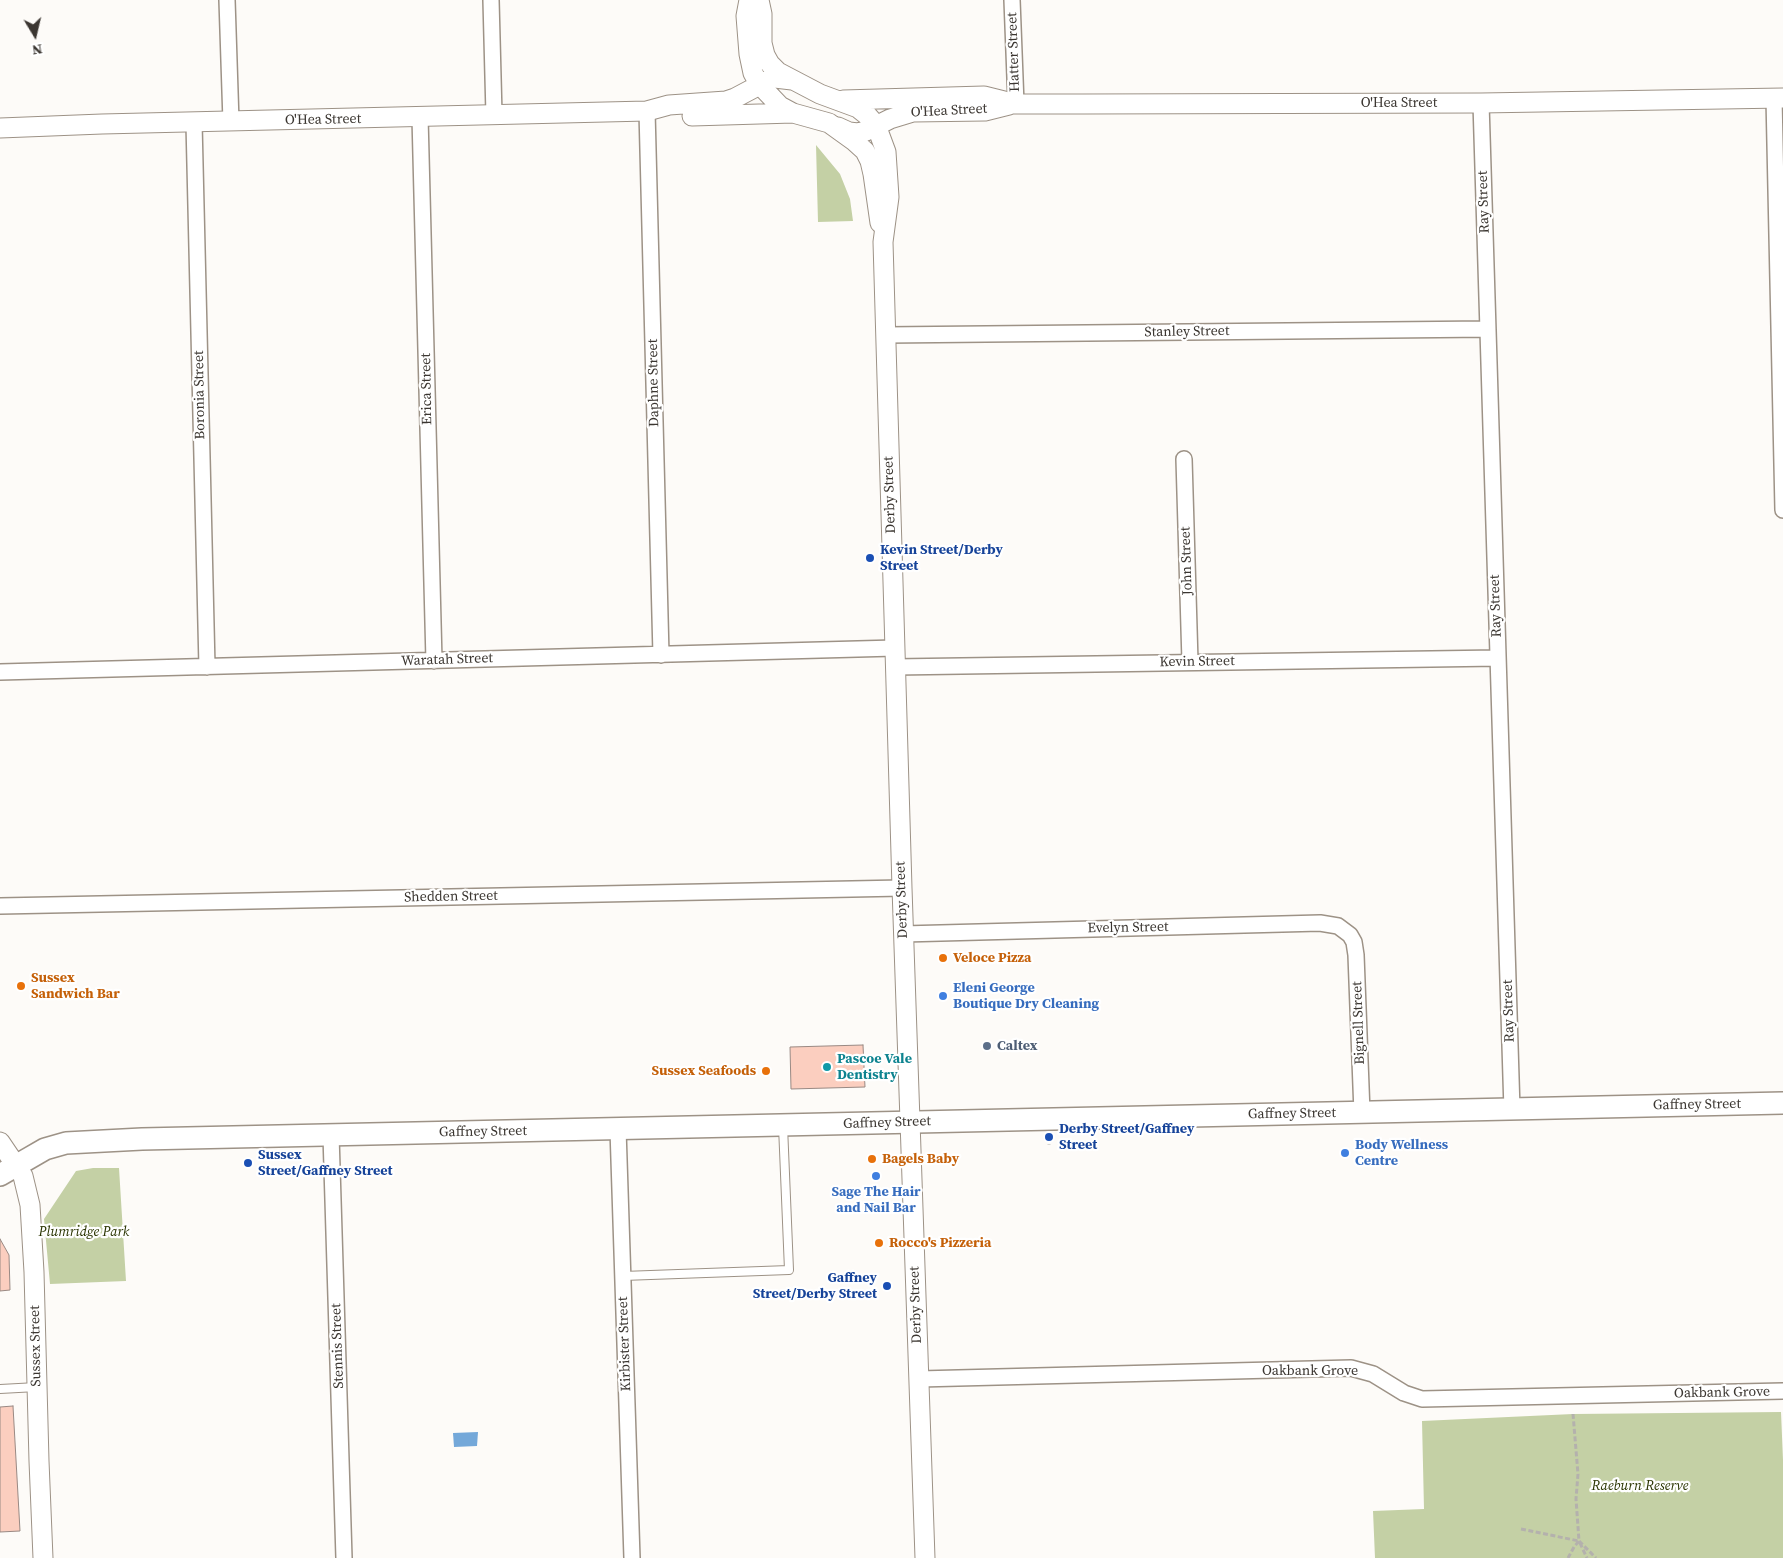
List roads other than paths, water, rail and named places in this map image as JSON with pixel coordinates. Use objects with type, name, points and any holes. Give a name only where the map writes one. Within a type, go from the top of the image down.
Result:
[{"type":"main road","name":"Gaffney Street","points":[[8,1170],[45,1149],[70,1142],[331,1134],[783,1126],[1783,1103]]},
{"type":"street","points":[[227,0],[230,122]]},
{"type":"street","points":[[491,0],[494,115]]},
{"type":"street","points":[[749,0],[746,16],[748,54],[753,73],[759,84],[780,106],[793,113]]},
{"type":"street","name":"Derby Street","points":[[759,0],[765,55],[770,64],[778,72],[820,94],[858,108],[868,116],[876,126],[886,152],[888,168],[889,197],[884,242],[886,335],[903,934],[925,1558]]},
{"type":"street","name":"Hatter Street","points":[[1012,0],[1016,104]]},
{"type":"street","name":"O'Hea Street","points":[[0,128],[647,111],[669,105],[726,101],[775,78],[796,80]]},
{"type":"street","name":"O'Hea Street","points":[[837,100],[984,96],[1016,104]]},
{"type":"street","points":[[1779,98],[1783,510]]},
{"type":"street","name":"O'Hea Street","points":[[828,123],[849,132],[858,132],[913,112],[985,111],[1016,104],[1481,103],[1779,98]]},
{"type":"street","name":"Ray Street","points":[[1481,103],[1512,1110]]},
{"type":"street","name":"O'Hea Street","points":[[647,111],[669,117],[793,113]]},
{"type":"street","name":"Daphne Street","points":[[647,111],[661,654]]},
{"type":"street","name":"Derby Street","points":[[793,113],[828,123],[854,141],[864,151],[870,161],[884,242]]},
{"type":"street","name":"Erica Street","points":[[420,117],[434,661]]},
{"type":"street","name":"Boronia Street","points":[[194,123],[207,667]]},
{"type":"street","name":"Stanley Street","points":[[886,335],[1488,329]]},
{"type":"street","name":"John Street","points":[[1184,459],[1190,662]]},
{"type":"street","name":"Waratah Street","points":[[0,672],[895,648]]},
{"type":"street","name":"Kevin Street","points":[[896,667],[1498,658]]},
{"type":"street","name":"Shedden Street","points":[[0,906],[902,888]]},
{"type":"street","name":"Evelyn Street","points":[[903,934],[1320,923],[1338,926],[1350,935]]},
{"type":"street","name":"Bignell Street","points":[[1350,935],[1354,942],[1356,955],[1362,1113]]},
{"type":"street","name":"Kirbister Street","points":[[618,1129],[632,1558]]},
{"type":"street","name":"Stennis Street","points":[[331,1134],[344,1558]]},
{"type":"street","name":"Sussex Street","points":[[0,1142],[8,1170],[23,1176],[30,1204],[34,1272],[43,1558]]},
{"type":"street","name":"Oakbank Grove","points":[[919,1379],[1351,1368],[1373,1374],[1404,1392],[1422,1399],[1783,1392]]},
{"type":"lane","points":[[623,1276],[789,1270],[783,1126]]},
{"type":"lane","points":[[0,1389],[37,1387]]},
{"type":"water","points":[[478,1432],[477,1446],[454,1447],[453,1433]]},
{"type":"place","name":"Kevin Street/Derby Street","points":[[870,558]]},
{"type":"place","name":"Veloce Pizza","points":[[943,958]]},
{"type":"place","name":"Sussex Sandwich Bar","points":[[21,986]]},
{"type":"place","name":"Eleni George Boutique Dry Cleaning","points":[[943,996]]},
{"type":"place","name":"Caltex","points":[[987,1046]]},
{"type":"place","name":"Pascoe Vale Dentistry","points":[[827,1067]]},
{"type":"place","name":"Sussex Seafoods","points":[[766,1071]]},
{"type":"place","name":"Derby Street/Gaffney Street","points":[[1049,1137]]},
{"type":"place","name":"Body Wellness Centre","points":[[1345,1153]]},
{"type":"place","name":"Bagels Baby","points":[[872,1159]]},
{"type":"place","name":"Sussex Street/Gaffney Street","points":[[248,1163]]},
{"type":"place","name":"Sage The Hair and Nail Bar","points":[[876,1176]]},
{"type":"place","name":"Rocco's Pizzeria","points":[[879,1243]]},
{"type":"place","name":"Gaffney Street/Derby Street","points":[[887,1286]]},
{"type":"park label","name":"Plumridge Park","points":[[84,1232]]},
{"type":"park label","name":"Raeburn Reserve","points":[[1640,1486]]}]
